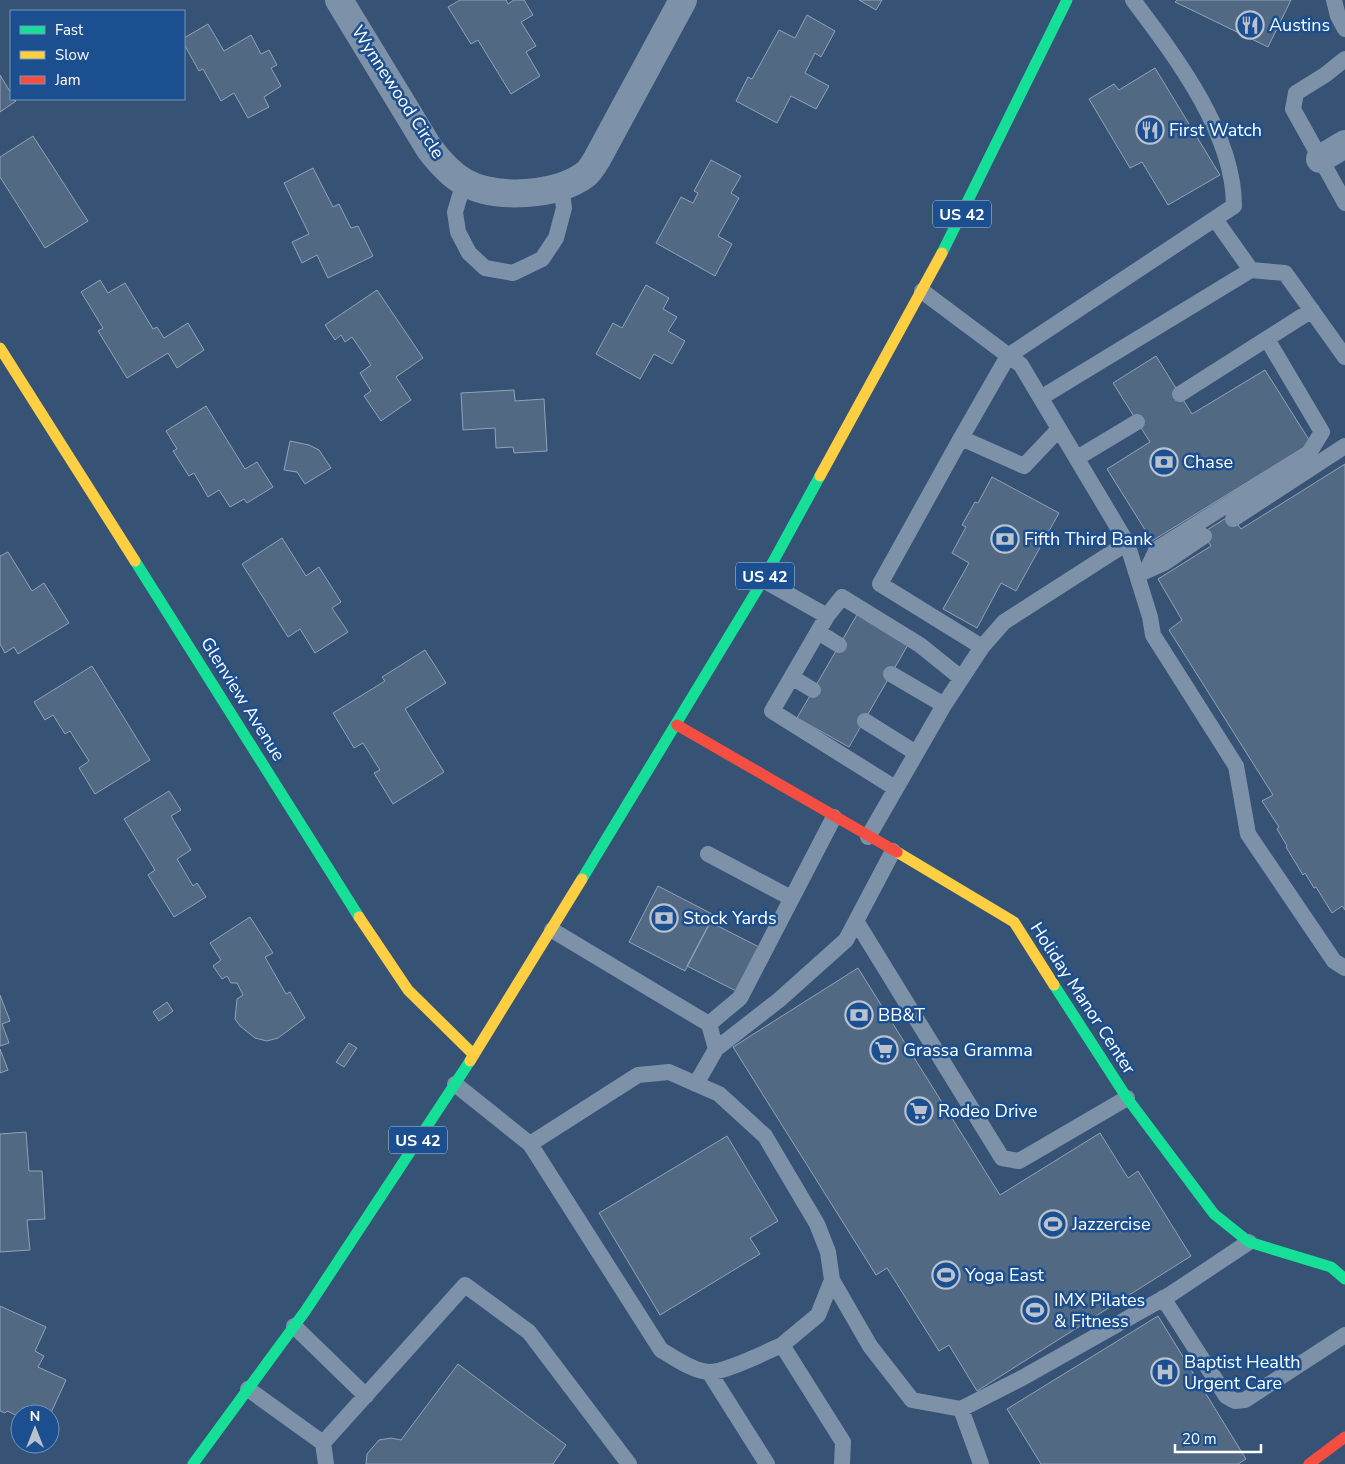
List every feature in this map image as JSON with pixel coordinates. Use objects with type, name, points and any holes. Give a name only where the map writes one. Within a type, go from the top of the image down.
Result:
[{"type":"street","name":"Wynnewood Circle","points":[[339,0],[429,148],[439,161],[464,182],[482,189],[519,194],[540,192],[577,180],[587,173],[597,159],[684,0]]},
{"type":"street","name":"US 42","points":[[193,1464],[294,1326],[474,1055],[677,725],[763,580],[941,256],[1066,0]]},
{"type":"street","points":[[1320,159],[1345,144]]},
{"type":"street","name":"Glenview Avenue","points":[[0,348],[385,957],[408,990],[474,1055]]},
{"type":"street","name":"Holiday Manor Center","points":[[677,725],[987,904],[1014,922],[1127,1098],[1214,1214],[1249,1242],[1332,1266],[1345,1279]]},
{"type":"street","points":[[1309,1464],[1345,1437]]},
{"type":"lane","points":[[982,647],[880,584],[1008,356],[1234,206],[1234,192],[1220,139],[1177,58],[1133,0]]},
{"type":"lane","points":[[1334,0],[1338,16],[1345,29]]},
{"type":"lane","points":[[1345,59],[1325,75],[1296,93],[1293,109],[1345,203]]},
{"type":"lane","points":[[464,182],[455,212],[458,232],[465,246],[485,268],[513,273],[542,259],[556,238],[564,208],[561,185]]},
{"type":"lane","points":[[1215,219],[1251,270]]},
{"type":"lane","points":[[1042,398],[1251,270],[1285,273],[1345,357]]},
{"type":"lane","points":[[922,290],[1021,365],[1042,398],[1127,543],[1142,573],[1154,635],[1236,766],[1248,834],[1334,961],[1345,968]]},
{"type":"lane","points":[[1180,394],[1312,310]]},
{"type":"lane","points":[[1142,573],[1157,549],[1309,453],[1322,432],[1267,339]]},
{"type":"lane","points":[[1077,458],[1137,422]]},
{"type":"lane","points":[[962,438],[1024,466],[1059,429]]},
{"type":"lane","points":[[1233,519],[1345,446]]},
{"type":"lane","points":[[1142,573],[1164,563],[1204,536]]},
{"type":"lane","points":[[868,836],[944,705],[982,647],[1004,622],[1127,543]]},
{"type":"lane","points":[[763,580],[828,616]]},
{"type":"lane","points":[[895,788],[772,711],[818,632],[842,597],[920,645],[962,678]]},
{"type":"lane","points":[[818,632],[839,645]]},
{"type":"lane","points":[[891,674],[944,705]]},
{"type":"lane","points":[[792,678],[813,690]]},
{"type":"lane","points":[[865,720],[916,753]]},
{"type":"lane","points":[[710,1024],[740,998],[834,817]]},
{"type":"lane","points":[[696,1084],[716,1049],[779,1000],[846,940],[893,851]]},
{"type":"lane","points":[[708,854],[791,898]]},
{"type":"lane","points":[[856,921],[1002,1158],[1019,1161],[1127,1098]]},
{"type":"lane","points":[[552,930],[710,1024],[716,1049]]},
{"type":"lane","points":[[530,1144],[638,1075],[669,1072],[719,1094],[765,1136],[817,1224],[828,1252],[832,1280],[870,1346],[912,1400],[961,1408],[1022,1378],[1163,1298],[1249,1242]]},
{"type":"lane","points":[[455,1084],[530,1144],[661,1350],[691,1367],[709,1372],[740,1363],[782,1345],[818,1315],[832,1280]]},
{"type":"lane","points":[[326,1464],[324,1443],[465,1285],[529,1332],[625,1457],[610,1464]]},
{"type":"lane","points":[[1163,1298],[1226,1396],[1236,1401],[1244,1400],[1345,1334]]},
{"type":"lane","points":[[294,1326],[366,1396]]},
{"type":"lane","points":[[782,1345],[843,1442],[842,1464]]},
{"type":"lane","points":[[709,1372],[767,1464]]},
{"type":"lane","points":[[248,1389],[324,1443]]},
{"type":"lane","points":[[961,1408],[981,1464]]},
{"type":"building","points":[[460,0],[506,0],[508,4],[514,0],[524,0],[533,15],[521,22],[536,46],[526,52],[540,76],[511,94],[478,40],[471,44],[448,7]]},
{"type":"building","points":[[859,0],[882,0],[876,10]]},
{"type":"building","name":"Austins","points":[[1177,0],[1291,0],[1268,47],[1175,2]]},
{"type":"building","points":[[807,15],[835,31],[821,57],[815,53],[805,73],[829,86],[816,109],[791,96],[777,123],[736,101],[748,77],[752,79],[779,30],[795,38]]},
{"type":"building","points":[[208,24],[224,51],[251,35],[261,54],[269,50],[277,65],[271,68],[281,86],[264,97],[269,107],[248,118],[234,93],[221,101],[203,69],[199,71],[185,46],[185,37]]},
{"type":"building","name":"First Watch","points":[[1155,68],[1220,175],[1168,205],[1142,162],[1130,168],[1089,99],[1114,84],[1119,90]]},
{"type":"building","points":[[0,75],[10,91],[10,100],[16,101],[0,112]]},
{"type":"building","points":[[33,136],[88,221],[45,248],[0,177],[0,157]]},
{"type":"building","points":[[711,160],[741,176],[731,193],[739,198],[718,236],[732,244],[715,276],[656,243],[681,197],[693,203],[698,193],[694,191]]},
{"type":"building","points":[[313,168],[333,207],[339,204],[351,228],[358,226],[373,256],[328,278],[317,255],[302,263],[292,242],[309,234],[284,183]]},
{"type":"building","points":[[100,280],[108,293],[125,283],[153,329],[157,327],[164,338],[188,323],[204,350],[177,368],[168,353],[127,378],[98,331],[103,328],[81,292]]},
{"type":"building","points":[[646,285],[669,298],[663,309],[677,317],[668,331],[685,341],[672,364],[654,354],[640,379],[596,354],[613,323],[622,328]]},
{"type":"building","points":[[377,290],[423,358],[396,377],[411,400],[381,421],[364,396],[371,391],[360,373],[371,365],[352,337],[345,342],[341,335],[335,340],[325,325]]},
{"type":"building","points":[[1156,356],[1192,414],[1265,370],[1311,443],[1152,541],[1107,469],[1150,442],[1113,383]]},
{"type":"building","points":[[514,390],[515,401],[544,399],[547,451],[514,453],[513,447],[496,448],[495,428],[463,430],[461,393]]},
{"type":"building","points":[[206,406],[245,469],[257,462],[273,487],[247,503],[244,499],[230,507],[219,490],[208,497],[194,473],[189,476],[173,451],[177,449],[166,431]]},
{"type":"building","points":[[290,441],[309,445],[319,450],[331,468],[305,484],[297,472],[284,470]]},
{"type":"building","points":[[1345,464],[1345,910],[1342,906],[1332,913],[1316,887],[1314,888],[1305,873],[1303,875],[1277,829],[1279,827],[1262,801],[1273,795],[1169,630],[1182,620],[1158,579],[1211,546],[1202,533],[1231,515],[1241,529]]},
{"type":"building","points":[[992,477],[1059,513],[1016,591],[1001,583],[977,628],[943,609],[969,563],[952,553],[966,527],[962,525],[975,502],[978,503]]},
{"type":"building","points":[[282,538],[306,576],[319,567],[341,602],[332,608],[348,632],[315,653],[300,629],[288,637],[242,564]]},
{"type":"building","points":[[8,552],[32,591],[44,583],[69,623],[18,654],[14,647],[5,653],[0,644],[0,556]]},
{"type":"building","points":[[858,613],[909,643],[849,747],[797,718]]},
{"type":"building","points":[[425,650],[446,683],[405,709],[444,772],[393,804],[374,773],[380,770],[363,743],[354,748],[333,713],[385,681],[382,677]]},
{"type":"building","points":[[92,666],[150,760],[95,794],[79,768],[89,761],[70,731],[65,734],[53,715],[45,720],[34,702]]},
{"type":"building","points":[[169,791],[181,810],[171,816],[191,850],[177,859],[193,886],[197,883],[206,897],[174,917],[148,875],[155,870],[124,819]]},
{"type":"building","points":[[658,886],[714,915],[685,971],[629,942]]},
{"type":"building","points":[[250,917],[273,953],[265,957],[286,994],[290,992],[305,1018],[278,1038],[267,1041],[255,1038],[240,1026],[235,1019],[237,999],[243,995],[237,983],[231,983],[227,976],[222,979],[213,966],[221,960],[210,943]]},
{"type":"building","points":[[710,922],[763,949],[740,993],[687,966]]},
{"type":"building","points":[[858,968],[1000,1195],[1100,1133],[1128,1178],[1138,1171],[1191,1256],[977,1391],[949,1345],[939,1351],[887,1268],[876,1275],[733,1047]]},
{"type":"building","points":[[0,995],[10,1021],[2,1024],[9,1043],[0,1046]]},
{"type":"building","points":[[167,1002],[173,1011],[159,1021],[153,1012]]},
{"type":"building","points":[[349,1043],[357,1048],[344,1067],[336,1062]]},
{"type":"building","points":[[0,1049],[8,1070],[0,1073]]},
{"type":"building","points":[[26,1132],[29,1171],[42,1171],[45,1219],[27,1220],[30,1250],[0,1252],[0,1134]]},
{"type":"building","points":[[727,1136],[778,1221],[750,1238],[760,1254],[660,1315],[599,1213]]},
{"type":"building","points":[[0,1306],[46,1327],[35,1351],[44,1356],[38,1367],[66,1380],[55,1404],[10,1404],[10,1412],[0,1411]]},
{"type":"building","points":[[1158,1316],[1246,1459],[1238,1464],[1041,1464],[1007,1409]]},
{"type":"building","points":[[458,1364],[566,1445],[553,1464],[366,1464],[367,1454],[379,1440],[391,1438],[401,1440]]},
{"type":"traffic: fast","points":[[942,253],[1067,0]]},
{"type":"traffic: fast","points":[[582,879],[763,580],[820,476]]},
{"type":"traffic: fast","points":[[135,561],[359,917]]},
{"type":"traffic: fast","points":[[1054,985],[1127,1098],[1214,1214],[1249,1242],[1331,1267],[1345,1279]]},
{"type":"traffic: fast","points":[[193,1464],[306,1310],[470,1061]]},
{"type":"traffic: slow","points":[[820,476],[942,253]]},
{"type":"traffic: slow","points":[[0,348],[135,561]]},
{"type":"traffic: slow","points":[[897,852],[1014,922],[1054,985]]},
{"type":"traffic: slow","points":[[470,1061],[582,879]]},
{"type":"traffic: slow","points":[[359,917],[408,990],[474,1055]]},
{"type":"traffic: jam","points":[[677,725],[897,852]]},
{"type":"traffic: jam","points":[[1309,1464],[1345,1437]]},
{"type":"place","name":"Austins","points":[[1250,25]]},
{"type":"place","name":"First Watch","points":[[1150,130]]},
{"type":"place","name":"Chase","points":[[1164,462]]},
{"type":"place","name":"Fifth Third Bank","points":[[1005,539]]},
{"type":"place","name":"Stock Yards","points":[[664,918]]},
{"type":"place","name":"BB&T","points":[[859,1015]]},
{"type":"place","name":"Grassa Gramma","points":[[884,1050]]},
{"type":"place","name":"Rodeo Drive","points":[[919,1111]]},
{"type":"place","name":"Jazzercise","points":[[1053,1224]]},
{"type":"place","name":"Yoga East","points":[[946,1275]]},
{"type":"place","name":"IMX Pilates & Fitness","points":[[1035,1310]]},
{"type":"place","name":"Baptist Health Urgent Care","points":[[1165,1372]]}]
